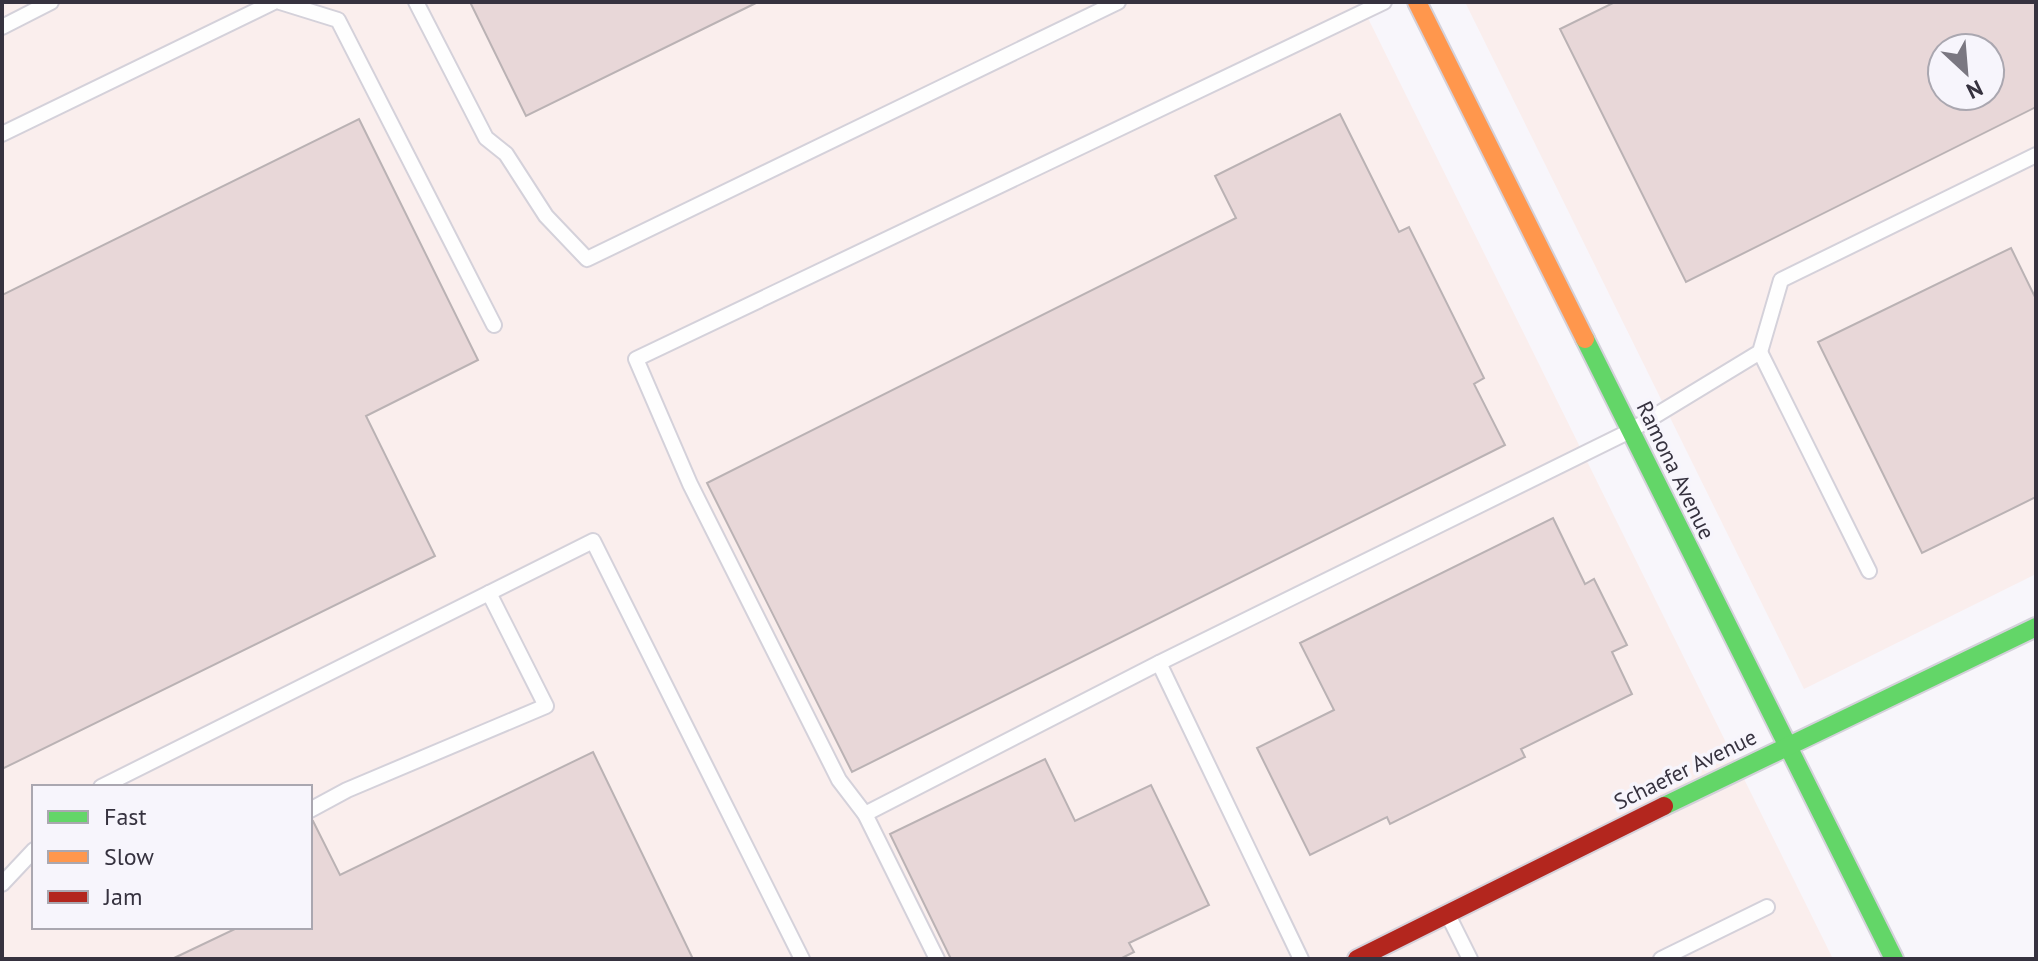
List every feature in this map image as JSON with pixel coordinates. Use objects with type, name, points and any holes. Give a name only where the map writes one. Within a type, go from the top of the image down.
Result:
[{"type":"main road","name":"Ramona Avenue","points":[[1417,2],[1894,959]]},
{"type":"main road","name":"Schaefer Avenue","points":[[1357,959],[1787,745],[2036,627]]},
{"type":"lane","points":[[2,27],[51,2]]},
{"type":"lane","points":[[2,134],[277,2],[338,20],[494,325]]},
{"type":"lane","points":[[416,2],[486,138],[506,154],[546,216],[587,259],[1118,2]]},
{"type":"lane","points":[[937,959],[865,814],[839,780],[711,526],[636,359],[1384,2]]},
{"type":"lane","points":[[865,814],[1159,663],[1630,431],[1760,352],[1781,280],[2036,155]]},
{"type":"lane","points":[[1760,352],[1869,571]]},
{"type":"lane","points":[[105,785],[593,541],[802,959]]},
{"type":"lane","points":[[312,809],[347,790],[546,706],[489,593]]},
{"type":"lane","points":[[1159,663],[1301,959]]},
{"type":"lane","points":[[2,884],[32,852]]},
{"type":"lane","points":[[1661,959],[1767,907]]},
{"type":"lane","points":[[1447,914],[1470,959]]},
{"type":"shaded area","points":[[2,2],[1360,2],[1833,959],[2,959]]},
{"type":"shaded area","points":[[1465,2],[2036,2],[2036,574],[1804,689]]},
{"type":"building","points":[[470,2],[758,2],[526,116]]},
{"type":"building","points":[[1615,2],[2036,2],[2036,107],[1686,282],[1560,29]]},
{"type":"building","points":[[1340,114],[1399,232],[1409,227],[1484,378],[1474,384],[1505,445],[852,772],[707,483],[1236,218],[1215,176]]},
{"type":"building","points":[[359,119],[478,360],[366,416],[435,556],[2,769],[2,295]]},
{"type":"building","points":[[2011,248],[2036,299],[2036,497],[1922,553],[1818,342]]},
{"type":"building","points":[[1553,518],[1585,584],[1594,579],[1627,645],[1612,652],[1632,694],[1521,749],[1525,757],[1390,824],[1387,817],[1310,855],[1257,748],[1334,710],[1300,643]]},
{"type":"building","points":[[593,752],[693,959],[172,959],[235,929],[312,929],[312,821],[340,875]]},
{"type":"building","points":[[1045,759],[1075,821],[1151,785],[1209,905],[1129,943],[1134,952],[1120,959],[951,959],[890,834]]},
{"type":"traffic: fast","points":[[1585,339],[1894,959]]},
{"type":"traffic: fast","points":[[1664,806],[2036,627]]},
{"type":"traffic: slow","points":[[1417,2],[1585,339]]},
{"type":"traffic: jam","points":[[1357,959],[1664,806]]}]
